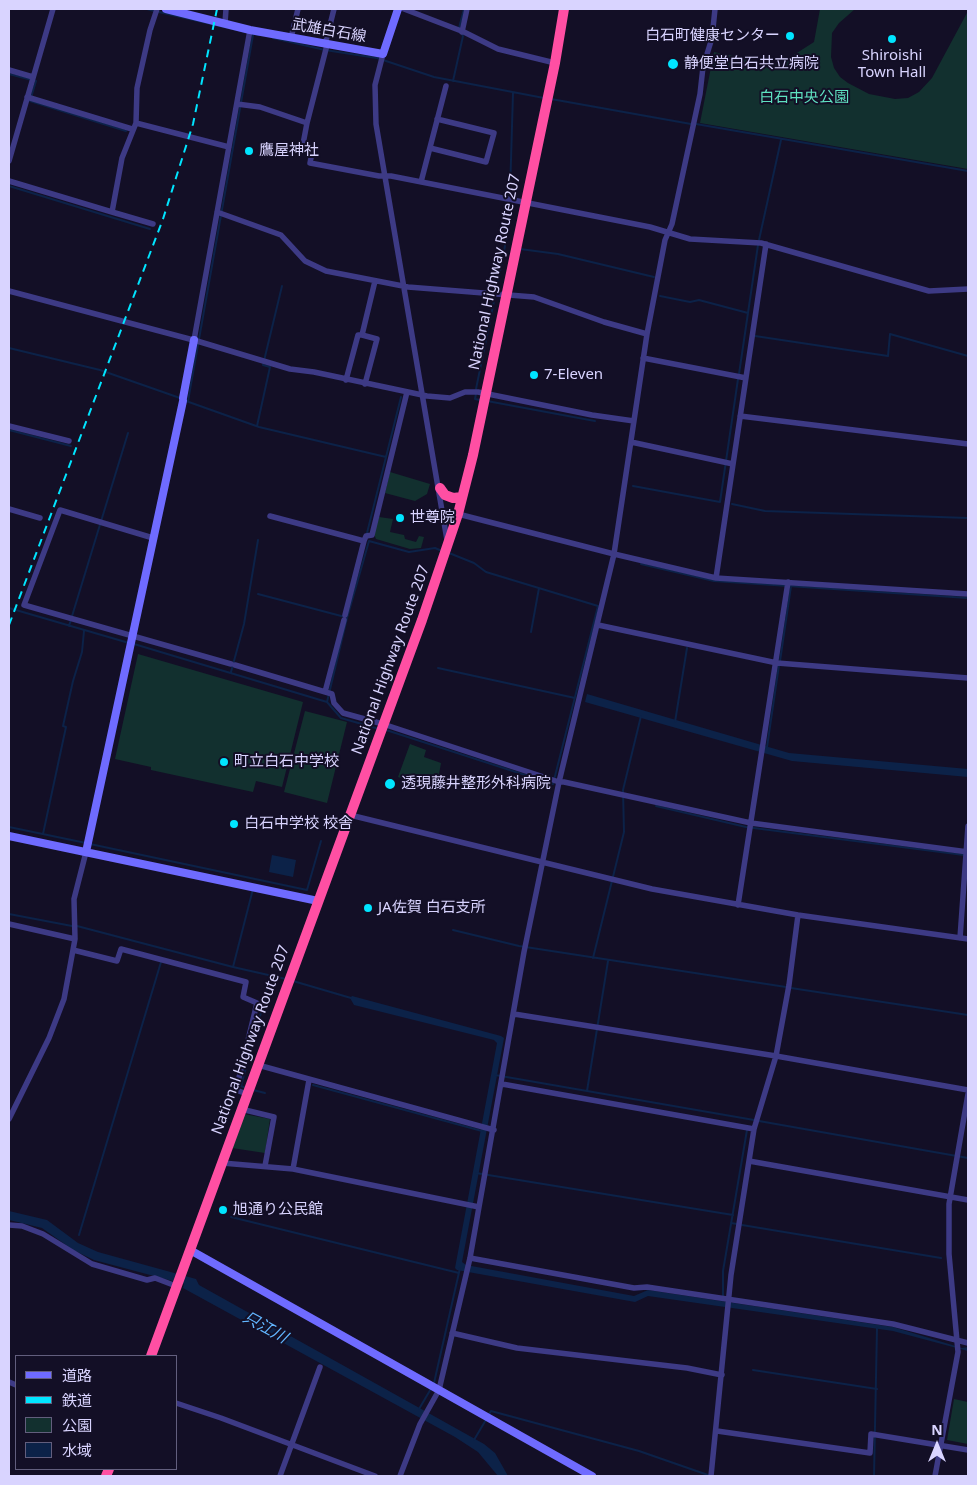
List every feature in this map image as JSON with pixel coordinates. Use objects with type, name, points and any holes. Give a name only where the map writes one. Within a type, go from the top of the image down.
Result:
[{"type":"highway","name":"National Highway Route 207","points":[[151,1355],[447,549],[458,514],[499,293],[516,246],[555,62],[564,9]]},
{"type":"highway","points":[[440,488],[445,495],[453,498],[462,497]]},
{"type":"street","points":[[9,161],[30,98],[33,79],[53,9]]},
{"type":"street","name":"武雄白石線","points":[[166,9],[225,23],[249,33],[291,38],[326,47],[382,57],[398,9]]},
{"type":"street","points":[[225,23],[226,9]]},
{"type":"street","points":[[291,38],[298,9]]},
{"type":"street","points":[[332,9],[326,47],[303,144],[312,153],[310,163],[421,182],[650,227],[702,241],[761,243],[929,291],[968,289]]},
{"type":"street","points":[[404,9],[462,31],[498,49],[555,62]]},
{"type":"street","points":[[462,31],[467,9]]},
{"type":"street","points":[[400,1476],[420,1424],[428,1409],[452,1333],[468,1268],[477,1207],[486,1175],[492,1129],[503,1079],[525,947],[543,862],[555,781],[598,626],[614,554],[647,334],[702,85],[705,58],[714,29],[715,9]]},
{"type":"street","points":[[112,212],[122,158],[136,123],[137,88],[156,11]]},
{"type":"street","points":[[9,1119],[49,1038],[64,1000],[75,939],[74,899],[133,641],[153,538],[197,341],[220,213],[229,147],[239,104],[249,33]]},
{"type":"street","points":[[382,57],[374,105],[422,394],[440,488],[447,549]]},
{"type":"street","points":[[9,70],[33,79]]},
{"type":"street","points":[[421,182],[446,86]]},
{"type":"street","points":[[30,98],[132,129]]},
{"type":"street","points":[[239,104],[260,107],[307,123]]},
{"type":"street","points":[[430,148],[486,162],[494,133],[437,119]]},
{"type":"street","points":[[136,123],[229,147]]},
{"type":"street","points":[[9,181],[153,224]]},
{"type":"street","points":[[220,213],[281,235],[306,260],[326,271],[375,282],[547,299],[604,322],[647,334]]},
{"type":"street","points":[[716,578],[728,463],[740,416],[741,377],[752,336],[761,243]]},
{"type":"street","points":[[362,335],[375,282]]},
{"type":"street","points":[[9,291],[197,341],[264,361],[365,384],[450,398],[481,395],[634,421]]},
{"type":"street","points":[[346,380],[358,334],[377,339],[365,384]]},
{"type":"street","points":[[644,358],[741,377]]},
{"type":"street","points":[[328,693],[344,617],[364,541],[366,536],[372,535],[407,392]]},
{"type":"street","points":[[740,416],[968,444]]},
{"type":"street","points":[[9,426],[69,441]]},
{"type":"street","points":[[631,442],[728,463]]},
{"type":"street","points":[[9,509],[40,518]]},
{"type":"street","points":[[153,538],[60,510],[24,605],[71,618],[133,641],[233,665],[328,693],[334,703],[344,713],[382,727],[555,781],[623,794],[750,826],[966,854]]},
{"type":"street","points":[[458,514],[716,578],[788,585],[968,594]]},
{"type":"street","points":[[270,516],[364,541]]},
{"type":"street","points":[[738,905],[763,743],[778,663],[788,585]]},
{"type":"street","points":[[598,626],[778,663],[968,678]]},
{"type":"street","points":[[350,815],[613,880],[798,915],[968,939]]},
{"type":"street","points":[[960,938],[968,826]]},
{"type":"street","points":[[9,836],[87,846],[253,888],[318,901]]},
{"type":"street","points":[[711,1475],[722,1375],[727,1300],[749,1162],[752,1125],[776,1056],[789,988],[798,915]]},
{"type":"street","points":[[9,924],[75,939]]},
{"type":"street","points":[[73,950],[117,961],[120,949],[246,982],[243,997],[257,1003],[236,1090],[248,1091]]},
{"type":"street","points":[[514,1014],[776,1056],[968,1090]]},
{"type":"street","points":[[258,1065],[492,1129]]},
{"type":"street","points":[[503,1079],[752,1125]]},
{"type":"street","points":[[293,1170],[309,1080]]},
{"type":"street","points":[[935,1476],[959,1343],[949,1254],[950,1197],[968,1094]]},
{"type":"street","points":[[241,1109],[274,1117],[265,1166]]},
{"type":"street","points":[[222,1162],[293,1170],[477,1207]]},
{"type":"street","points":[[749,1162],[968,1200]]},
{"type":"street","points":[[9,1225],[22,1226],[43,1234],[92,1264],[176,1286]]},
{"type":"street","points":[[190,1250],[592,1476]]},
{"type":"street","points":[[470,1258],[634,1288],[647,1287],[893,1324],[959,1343],[968,1343]]},
{"type":"street","points":[[452,1333],[517,1348],[687,1368],[722,1375]]},
{"type":"street","points":[[280,1476],[320,1367]]},
{"type":"street","points":[[178,1404],[375,1476]]},
{"type":"street","points":[[716,1431],[870,1453],[871,1434],[968,1450]]},
{"type":"green space","name":"白石中央公園","points":[[820,9],[855,9],[839,23],[832,33],[831,57],[834,68],[840,77],[869,94],[895,99],[908,98],[919,92],[932,78],[968,11],[968,169],[700,123],[714,52],[778,65],[814,42]]},
{"type":"green space","points":[[390,472],[430,484],[427,494],[415,501],[385,493]]},
{"type":"green space","points":[[379,517],[393,519],[390,532],[404,535],[405,539],[416,542],[419,536],[424,537],[421,548],[410,549],[376,539],[374,534]]},
{"type":"green space","points":[[138,654],[303,702],[282,787],[256,781],[253,792],[151,770],[151,767],[115,759]]},
{"type":"green space","points":[[305,711],[347,722],[327,803],[284,792]]},
{"type":"green space","points":[[410,744],[426,750],[424,757],[441,763],[436,791],[398,777]]},
{"type":"green space","points":[[244,1114],[270,1119],[265,1153],[232,1148]]},
{"type":"green space","points":[[954,1399],[968,1402],[968,1444],[947,1440]]},
{"type":"water","points":[[587,694],[789,753],[968,769],[968,777],[792,761],[585,702]]},
{"type":"water","points":[[272,855],[296,860],[293,877],[269,872]]},
{"type":"water","points":[[352,996],[504,1038],[462,1262],[466,1265],[634,1296],[648,1290],[893,1327],[962,1348],[968,1347],[968,1351],[893,1331],[648,1296],[635,1302],[457,1270],[455,1268],[497,1043],[494,1040],[354,1005],[350,998]]},
{"type":"water","name":"只江川","points":[[9,1211],[47,1220],[78,1243],[98,1252],[196,1279],[199,1285],[484,1444],[495,1453],[508,1476],[498,1476],[478,1452],[455,1437],[183,1288],[184,1284],[94,1260],[73,1250],[42,1228],[9,1220]]},
{"type":"waterway","points":[[147,9],[154,11]]},
{"type":"waterway","points":[[459,28],[464,9]]},
{"type":"waterway","points":[[159,12],[259,35]]},
{"type":"waterway","points":[[453,81],[463,36],[461,32]]},
{"type":"waterway","points":[[188,401],[253,35]]},
{"type":"waterway","points":[[273,38],[325,50],[377,58],[434,77],[544,98]]},
{"type":"waterway","points":[[9,74],[36,81],[30,101],[126,131]]},
{"type":"waterway","points":[[496,291],[505,246],[510,193],[513,93]]},
{"type":"waterway","points":[[551,99],[691,124]]},
{"type":"waterway","points":[[696,124],[968,171]]},
{"type":"waterway","points":[[759,240],[781,140]]},
{"type":"waterway","points":[[9,186],[150,229]]},
{"type":"waterway","points":[[739,374],[758,245]]},
{"type":"waterway","points":[[520,249],[558,254],[654,277]]},
{"type":"waterway","points":[[257,426],[270,367],[263,365],[282,286]]},
{"type":"waterway","points":[[476,389],[495,296]]},
{"type":"waterway","points":[[660,296],[690,302],[699,300],[748,313]]},
{"type":"waterway","points":[[755,336],[888,356],[890,334],[968,356]]},
{"type":"waterway","points":[[9,348],[100,370],[180,398]]},
{"type":"waterway","points":[[633,486],[720,502],[738,379]]},
{"type":"waterway","points":[[476,394],[475,399],[480,400]]},
{"type":"waterway","points":[[367,533],[401,397]]},
{"type":"waterway","points":[[186,401],[259,427],[386,457]]},
{"type":"waterway","points":[[487,401],[595,421]]},
{"type":"waterway","points":[[9,430],[71,446]]},
{"type":"waterway","points":[[69,626],[128,433]]},
{"type":"waterway","points":[[732,504],[765,511],[968,518]]},
{"type":"waterway","points":[[231,672],[244,624],[258,540]]},
{"type":"waterway","points":[[327,702],[347,618],[369,541],[409,552],[435,548],[442,551]]},
{"type":"waterway","points":[[386,730],[553,784],[598,606],[486,572],[474,563],[449,553]]},
{"type":"waterway","points":[[641,564],[714,581],[968,598]]},
{"type":"waterway","points":[[780,661],[791,586]]},
{"type":"waterway","points":[[531,632],[539,588]]},
{"type":"waterway","points":[[258,594],[345,617]]},
{"type":"waterway","points":[[9,608],[129,643]]},
{"type":"waterway","points":[[43,834],[66,727],[63,726],[73,681],[82,652],[84,631]]},
{"type":"waterway","points":[[134,644],[327,702],[341,718],[379,729]]},
{"type":"waterway","points":[[675,722],[687,648]]},
{"type":"waterway","points":[[767,747],[779,665]]},
{"type":"waterway","points":[[438,668],[575,698]]},
{"type":"waterway","points":[[593,958],[624,832],[623,790],[641,716]]},
{"type":"waterway","points":[[656,806],[746,827],[964,855]]},
{"type":"waterway","points":[[9,827],[86,843]]},
{"type":"waterway","points":[[90,844],[307,890],[321,841]]},
{"type":"waterway","points":[[77,926],[233,967],[253,889]]},
{"type":"waterway","points":[[9,914],[72,926]]},
{"type":"waterway","points":[[453,930],[519,946],[786,987]]},
{"type":"waterway","points":[[587,1091],[608,961]]},
{"type":"waterway","points":[[79,1235],[161,962]]},
{"type":"waterway","points":[[233,967],[286,979]]},
{"type":"waterway","points":[[246,1088],[241,1086],[271,976]]},
{"type":"waterway","points":[[293,981],[351,998]]},
{"type":"waterway","points":[[791,988],[968,1015]]},
{"type":"waterway","points":[[495,1075],[754,1120]]},
{"type":"waterway","points":[[313,1085],[482,1131]]},
{"type":"waterway","points":[[253,1090],[265,1093]]},
{"type":"waterway","points":[[759,1121],[968,1158]]},
{"type":"waterway","points":[[723,1296],[723,1271],[747,1130]]},
{"type":"waterway","points":[[476,1173],[733,1215]]},
{"type":"waterway","points":[[231,1217],[459,1273]]},
{"type":"waterway","points":[[731,1223],[737,1224]]},
{"type":"waterway","points":[[742,1225],[941,1258]]},
{"type":"waterway","points":[[434,1383],[460,1268]]},
{"type":"waterway","points":[[874,1476],[877,1328]]},
{"type":"waterway","points":[[753,1370],[877,1389]]},
{"type":"waterway","points":[[419,1409],[432,1387]]},
{"type":"waterway","points":[[489,1414],[491,1411],[639,1451],[708,1475]]},
{"type":"waterway","points":[[474,1440],[487,1418]]},
{"type":"railway","points":[[9,625],[163,219],[193,124],[217,9]]},
{"type":"place","name":"白石町健康センター","points":[[790,36]]},
{"type":"place","name":"Shiroishi Town Hall","points":[[892,39]]},
{"type":"place","name":"静便堂白石共立病院","points":[[673,64]]},
{"type":"place","name":"鷹屋神社","points":[[249,151]]},
{"type":"place","name":"7-Eleven","points":[[534,375]]},
{"type":"place","name":"世尊院","points":[[400,518]]},
{"type":"place","name":"町立白石中学校","points":[[224,762]]},
{"type":"place","name":"透現藤井整形外科病院","points":[[390,784]]},
{"type":"place","name":"白石中学校 校舎","points":[[234,824]]},
{"type":"place","name":"JA佐賀 白石支所","points":[[368,908]]},
{"type":"place","name":"旭通り公民館","points":[[223,1210]]}]
